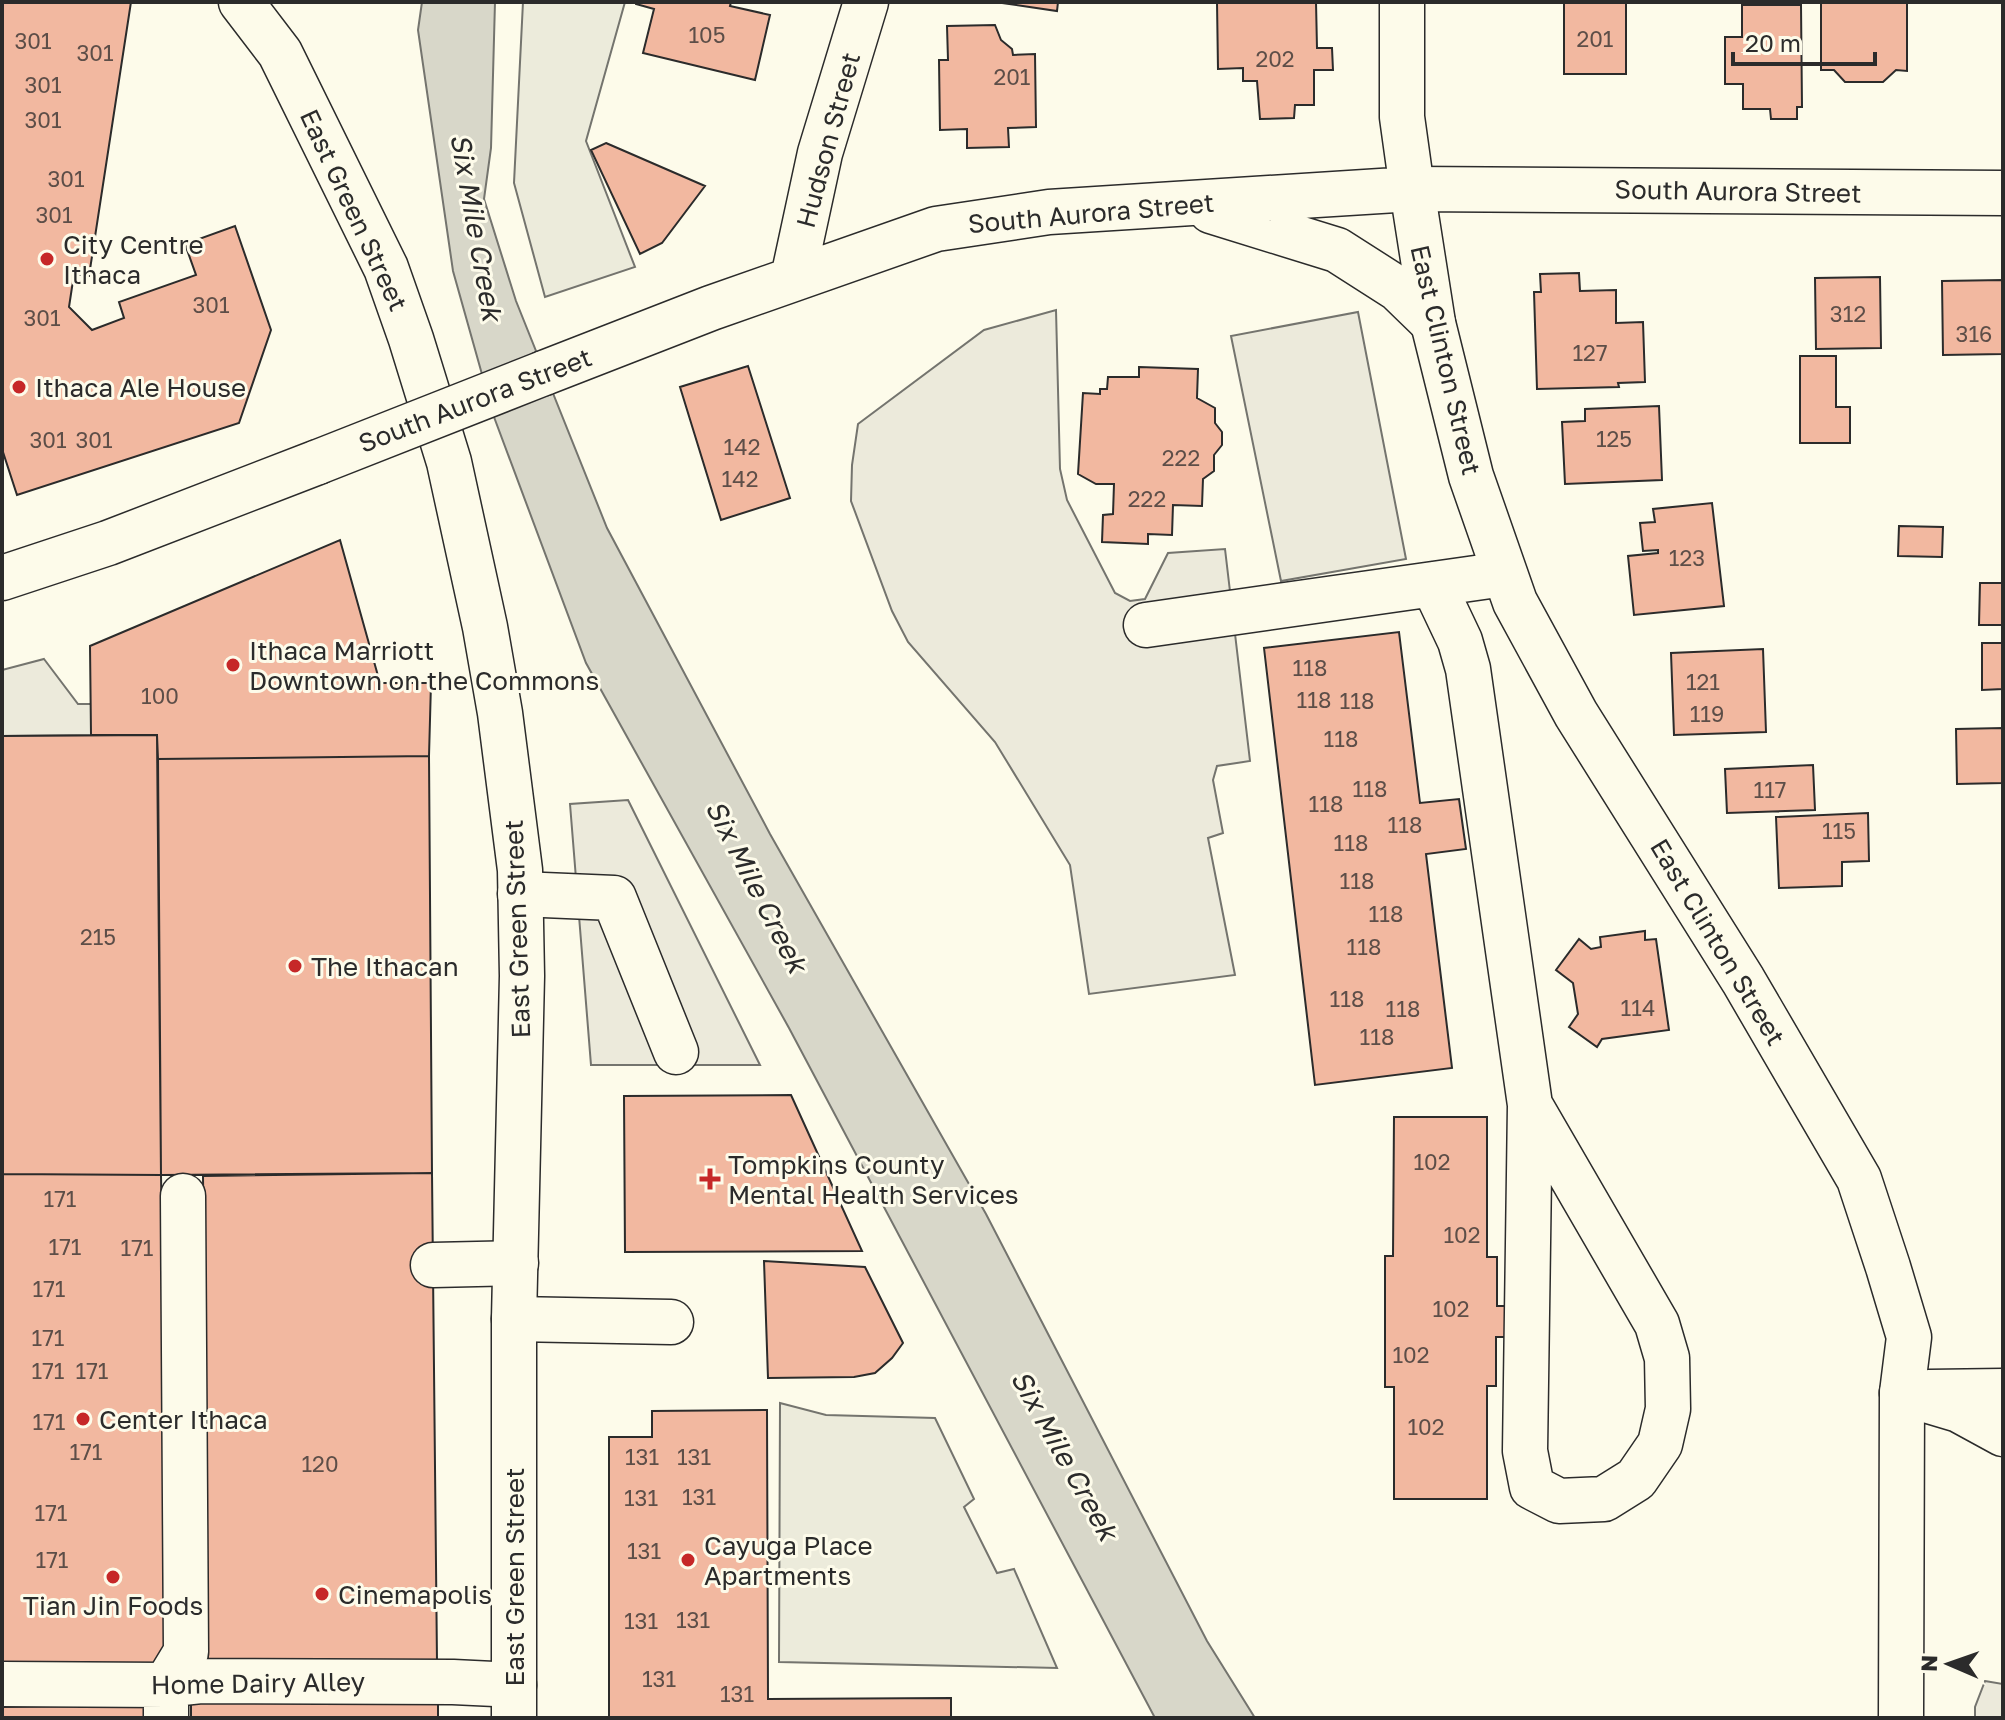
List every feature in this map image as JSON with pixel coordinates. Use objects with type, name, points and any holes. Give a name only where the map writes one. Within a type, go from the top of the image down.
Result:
[{"type":"main road","name":"East Green Street","points":[[241,2],[280,53],[386,268],[419,362],[449,462],[485,627],[512,795],[520,894],[522,976],[514,1319],[515,1707]]},
{"type":"main road","name":"Hudson Street","points":[[793,278],[820,153],[866,2]]},
{"type":"main road","name":"East Clinton Street","points":[[1402,2],[1402,117],[1433,323],[1471,476],[1504,574],[1515,602],[1576,714],[1743,980],[1859,1179],[1909,1337],[1902,1393],[1901,1718]]},
{"type":"main road","name":"South Aurora Street","points":[[2,578],[108,543],[711,308],[936,229],[1049,212],[1412,189],[2003,193]]},
{"type":"main road","points":[[1182,203],[1337,250],[1398,289],[1433,323]]},
{"type":"main road","points":[[2,544],[108,543]]},
{"type":"main road","points":[[1146,625],[1504,574]]},
{"type":"main road","points":[[1433,584],[1460,641],[1468,669],[1530,1105],[1525,1451],[1532,1487],[1559,1501],[1604,1499],[1636,1479],[1660,1444],[1668,1409],[1667,1358],[1657,1324],[1530,1105]]},
{"type":"main road","points":[[520,894],[614,898],[676,1052]]},
{"type":"main road","points":[[166,1701],[186,1652],[183,1196]]},
{"type":"main road","points":[[433,1265],[516,1263]]},
{"type":"main road","points":[[514,1319],[671,1322]]},
{"type":"main road","points":[[1902,1393],[2003,1391]]},
{"type":"main road","points":[[1902,1393],[1959,1410],[2003,1434]]},
{"type":"main road","name":"Home Dairy Alley","points":[[2,1684],[166,1701],[203,1681],[453,1682],[515,1707]]},
{"type":"shaded area","points":[[523,2],[625,2],[586,141],[635,267],[545,297],[514,183]]},
{"type":"shaded area","points":[[1056,310],[1060,469],[1067,500],[1115,593],[1130,601],[1145,599],[1168,553],[1225,549],[1250,761],[1217,766],[1213,780],[1223,833],[1208,838],[1235,975],[1089,994],[1070,865],[995,742],[908,642],[892,611],[851,501],[858,424],[984,330]]},
{"type":"shaded area","points":[[1358,312],[1406,559],[1281,581],[1231,336]]},
{"type":"shaded area","points":[[44,659],[78,704],[92,704],[91,735],[2,736],[2,670]]},
{"type":"shaded area","points":[[628,800],[760,1065],[591,1065],[570,804]]},
{"type":"shaded area","points":[[780,1403],[826,1415],[935,1418],[974,1499],[964,1507],[997,1573],[1014,1569],[1057,1668],[779,1662]]},
{"type":"shaded area","points":[[1985,1681],[2003,1684],[2003,1718],[1975,1718],[1975,1707]]},
{"type":"water","name":"Six Mile Creek","points":[[422,2],[495,2],[491,148],[484,199],[516,301],[607,528],[770,834],[986,1214],[1207,1641],[1255,1718],[1155,1718],[789,1028],[586,663],[494,417],[453,271],[418,30]]},
{"type":"building","name":"City Centre Ithaca","points":[[2,2],[131,2],[89,276],[74,274],[69,307],[92,330],[124,318],[119,302],[196,275],[185,244],[235,226],[271,330],[239,423],[17,495],[2,449]]},
{"type":"building","points":[[636,2],[731,2],[730,6],[770,15],[755,80],[643,53],[654,9]]},
{"type":"building","points":[[995,2],[1058,2],[1057,11]]},
{"type":"building","points":[[1217,2],[1316,2],[1317,48],[1332,48],[1333,70],[1314,70],[1314,105],[1295,105],[1294,118],[1260,119],[1257,81],[1243,81],[1243,68],[1218,69]]},
{"type":"building","points":[[1564,2],[1626,2],[1626,74],[1564,74]]},
{"type":"building","points":[[1821,2],[1907,2],[1907,71],[1896,70],[1883,82],[1845,82],[1834,70],[1821,70]]},
{"type":"building","points":[[1742,5],[1801,5],[1802,107],[1797,107],[1797,119],[1771,119],[1770,109],[1743,109],[1743,84],[1725,84],[1725,37],[1742,37]]},
{"type":"building","points":[[995,25],[1001,40],[1012,49],[1013,55],[1035,54],[1036,127],[1008,128],[1009,147],[967,148],[967,129],[940,130],[939,60],[948,60],[947,26]]},
{"type":"building","points":[[606,143],[705,186],[662,243],[640,254],[591,150]]},
{"type":"building","points":[[1579,273],[1580,291],[1616,290],[1616,323],[1643,322],[1645,382],[1618,383],[1619,387],[1537,389],[1534,292],[1541,292],[1540,274]]},
{"type":"building","points":[[1880,277],[1881,348],[1816,349],[1815,278]]},
{"type":"building","points":[[2003,280],[2003,354],[1943,355],[1942,281]]},
{"type":"building","points":[[1800,356],[1836,356],[1836,407],[1850,407],[1850,443],[1800,443]]},
{"type":"building","points":[[748,366],[790,498],[721,520],[680,387]]},
{"type":"building","points":[[1139,367],[1198,369],[1197,398],[1215,408],[1215,423],[1222,432],[1222,445],[1214,455],[1214,471],[1203,479],[1202,506],[1173,505],[1172,535],[1148,534],[1148,544],[1102,542],[1103,515],[1113,514],[1114,484],[1096,484],[1078,474],[1083,393],[1100,394],[1100,389],[1107,389],[1108,377],[1139,377]]},
{"type":"building","points":[[1659,406],[1662,480],[1565,484],[1562,422],[1585,421],[1585,409]]},
{"type":"building","points":[[1712,503],[1724,606],[1634,615],[1628,556],[1658,553],[1658,550],[1643,551],[1640,523],[1655,522],[1653,509]]},
{"type":"building","points":[[1899,526],[1943,527],[1942,557],[1898,556]]},
{"type":"building","name":"Ithaca Marriott Downtown on the Commons","points":[[340,540],[380,683],[431,683],[429,756],[158,759],[157,735],[91,735],[90,646]]},
{"type":"building","points":[[1980,583],[2003,583],[2003,625],[1979,625]]},
{"type":"building","points":[[1399,632],[1420,803],[1459,799],[1466,849],[1426,854],[1452,1068],[1315,1085],[1264,648]]},
{"type":"building","points":[[1982,643],[2003,643],[2003,689],[1982,690]]},
{"type":"building","points":[[1763,649],[1766,732],[1674,735],[1671,653]]},
{"type":"building","points":[[2003,728],[2003,783],[1957,784],[1956,729]]},
{"type":"building","points":[[157,735],[161,1175],[2,1174],[2,736]]},
{"type":"building","name":"The Ithacan","points":[[429,756],[432,1173],[161,1175],[158,759]]},
{"type":"building","points":[[1813,765],[1815,810],[1727,813],[1725,769]]},
{"type":"building","points":[[1868,813],[1869,861],[1842,862],[1842,886],[1779,888],[1776,817]]},
{"type":"building","points":[[1645,931],[1645,940],[1656,939],[1669,1030],[1602,1039],[1597,1047],[1569,1027],[1578,1014],[1573,983],[1556,970],[1579,939],[1591,949],[1601,947],[1600,937]]},
{"type":"building","points":[[791,1095],[862,1251],[625,1252],[624,1096]]},
{"type":"building","points":[[1394,1117],[1487,1117],[1487,1257],[1497,1257],[1497,1306],[1514,1306],[1514,1337],[1496,1337],[1496,1386],[1487,1386],[1487,1499],[1394,1499],[1394,1387],[1385,1387],[1385,1256],[1393,1256]]},
{"type":"building","points":[[432,1173],[437,1662],[208,1665],[203,1176]]},
{"type":"building","name":"Center Ithaca","points":[[2,1174],[161,1175],[169,1665],[2,1663]]},
{"type":"building","points":[[764,1261],[865,1267],[903,1343],[875,1373],[854,1377],[768,1378]]},
{"type":"building","name":"Cayuga Place Apartments","points":[[767,1410],[768,1699],[951,1698],[951,1718],[609,1718],[609,1437],[652,1437],[652,1411]]},
{"type":"building","points":[[191,1695],[438,1695],[438,1718],[191,1718]]},
{"type":"building","points":[[148,1705],[148,1718],[2,1718],[2,1707]]},
{"type":"place","name":"City Centre Ithaca","points":[[47,259]]},
{"type":"place","name":"Ithaca Ale House","points":[[19,387]]},
{"type":"place","name":"Ithaca Marriott Downtown on the Commons","points":[[233,665]]},
{"type":"place","name":"The Ithacan","points":[[295,966]]},
{"type":"place","name":"Tompkins County Mental Health Services","points":[[710,1179]]},
{"type":"place","name":"Center Ithaca","points":[[83,1419]]},
{"type":"place","name":"Cayuga Place Apartments","points":[[688,1560]]},
{"type":"place","name":"Tian Jin Foods","points":[[113,1577]]},
{"type":"place","name":"Cinemapolis","points":[[322,1594]]}]
